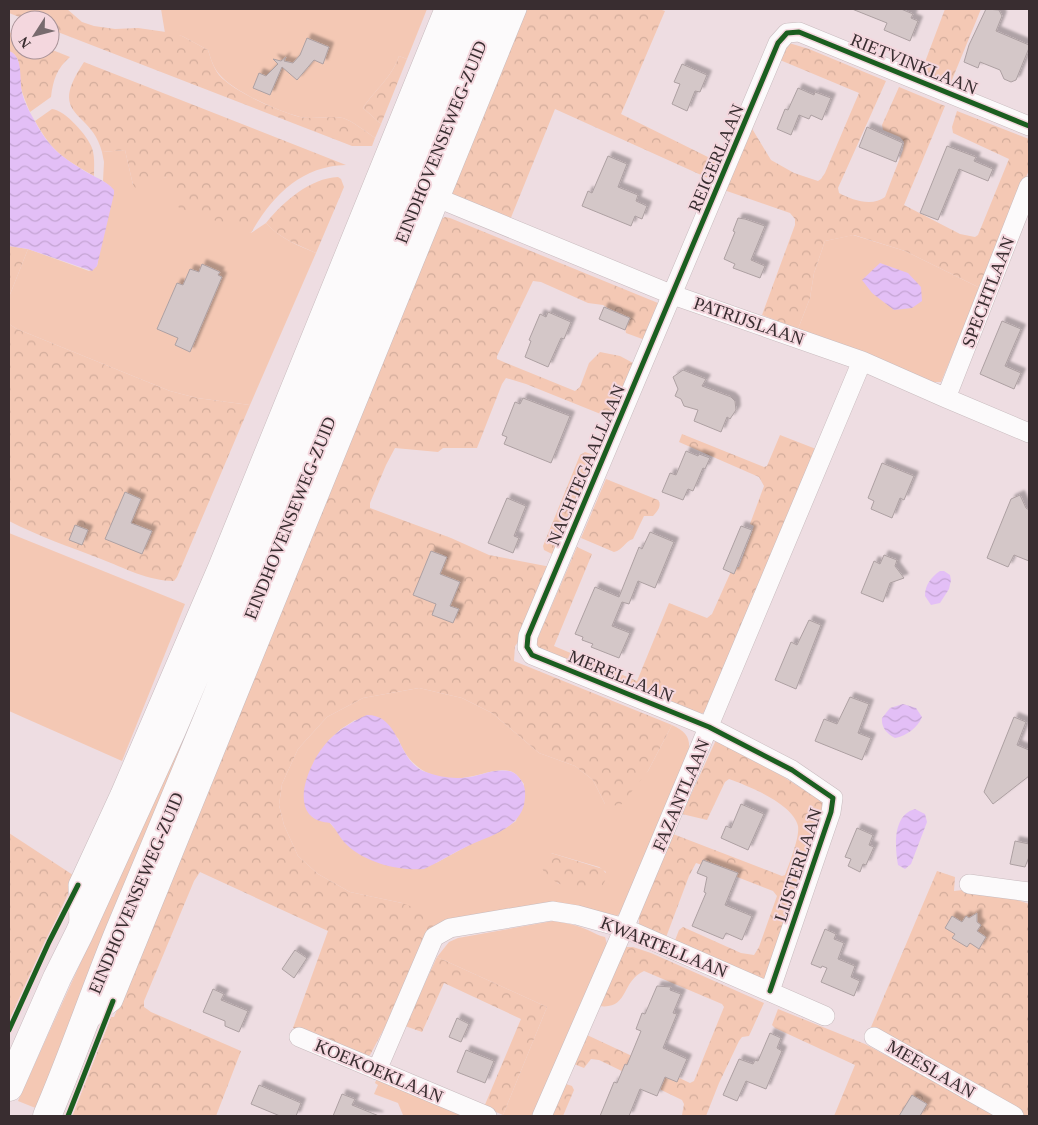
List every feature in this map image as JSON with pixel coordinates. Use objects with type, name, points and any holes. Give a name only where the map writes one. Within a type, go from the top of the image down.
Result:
[{"type":"main road","name":"EINDHOVENSEWEG-ZUID","points":[[9,1087],[57,978],[171,732],[217,624],[467,9]]},
{"type":"main road","name":"EINDHOVENSEWEG-ZUID","points":[[47,1116],[494,9]]},
{"type":"street","name":"EINDHOVENSEWEG-ZUID","points":[[79,934],[78,885],[120,794],[218,566],[444,9]]},
{"type":"street","name":"EINDHOVENSEWEG-ZUID","points":[[82,1026],[113,1001],[517,9]]},
{"type":"street","name":"RIETVINKLAAN","points":[[787,33],[799,32],[1029,126]]},
{"type":"street","name":"REIGERLAAN","points":[[673,295],[778,43],[787,33]]},
{"type":"street","name":"SPECHTLAAN","points":[[946,398],[1029,186]]},
{"type":"street","name":"PATRIJSLAAN","points":[[440,199],[673,295],[862,361],[1029,432]]},
{"type":"street","name":"NACHTEGAALLAAN","points":[[527,647],[528,636],[673,295]]},
{"type":"street","name":"FAZANTLAAN","points":[[542,1116],[624,928],[862,361]]},
{"type":"street","name":"MERELLAAN","points":[[527,647],[532,654],[709,727]]},
{"type":"street","name":"LIJSTERLAAN","points":[[709,727],[792,770],[833,798],[831,812],[770,990]]},
{"type":"street","points":[[969,884],[1029,892]]},
{"type":"street","name":"KWARTELLAAN","points":[[378,1070],[434,937],[450,928],[552,911],[577,915],[624,928],[770,990],[825,1016]]},
{"type":"street","name":"KOEKOEKLAAN","points":[[299,1037],[487,1116]]},
{"type":"street","name":"MEESLAAN","points":[[874,1037],[1014,1116]]},
{"type":"green space","points":[[9,9],[67,9],[82,22],[94,26],[115,29],[138,28],[182,36],[208,50],[219,75],[245,94],[269,106],[300,117],[343,118],[375,138],[372,146],[352,146],[60,33],[60,10],[10,10],[9,13]]},
{"type":"green space","points":[[161,9],[427,9],[407,59],[399,56],[388,77],[363,108],[381,124],[375,138],[343,118],[300,117],[269,106],[245,94],[219,74],[208,50],[182,36],[165,33]]},
{"type":"green space","points":[[484,9],[38,1109],[18,1101],[167,772]]},
{"type":"green space","points":[[523,9],[659,9],[665,11],[621,114],[718,162],[710,179],[555,109],[510,220],[449,195]]},
{"type":"green space","points":[[945,9],[981,9],[947,92],[908,76],[925,62]]},
{"type":"green space","points":[[9,32],[10,52],[9,51]]},
{"type":"green space","points":[[789,43],[809,49],[886,81],[838,188],[839,193],[850,198],[874,202],[885,197],[903,150],[904,142],[900,137],[883,130],[882,125],[899,87],[945,106],[904,205],[960,234],[975,237],[978,235],[1009,159],[953,133],[952,127],[957,111],[1029,139],[1029,170],[980,288],[905,251],[854,235],[825,241],[814,273],[810,298],[798,329],[762,315],[795,225],[795,219],[790,213],[724,190],[751,127],[771,160],[794,173],[818,181],[825,173],[859,93],[780,60]]},
{"type":"green space","points":[[60,53],[70,57],[56,75],[51,97],[30,112],[20,86],[18,60],[60,60]]},
{"type":"green space","points":[[399,56],[407,59],[381,124],[363,108],[388,77]]},
{"type":"green space","points":[[84,62],[346,165],[315,171],[302,177],[278,195],[259,219],[251,233],[179,208],[166,177],[136,189],[133,185],[125,150],[102,152],[97,138],[75,112],[70,104],[69,94],[73,80]]},
{"type":"green space","points":[[52,109],[57,110],[69,119],[90,143],[94,155],[94,176],[60,154],[41,132],[35,121]]},
{"type":"green space","points":[[125,150],[133,185],[166,177],[251,233],[266,223],[283,237],[316,253],[250,405],[197,398],[170,391],[17,329],[9,324],[9,297],[28,249],[89,271],[97,266],[111,187],[103,181],[104,162],[102,152]]},
{"type":"green space","points":[[338,177],[341,179],[344,187],[316,253],[283,237],[266,223],[280,207],[307,186],[328,178]]},
{"type":"green space","points":[[445,217],[658,303],[645,340],[626,333],[623,318],[603,305],[588,303],[541,282],[533,281],[497,359],[575,391],[580,387],[589,363],[600,352],[620,356],[635,364],[613,419],[526,384],[506,378],[477,448],[443,448],[438,452],[395,448],[370,503],[370,508],[451,538],[489,555],[551,567],[519,641],[515,646],[514,661],[672,725],[648,771],[620,806],[605,804],[593,780],[575,766],[539,753],[492,713],[462,698],[419,688],[363,698],[327,717],[298,749],[282,784],[279,805],[284,825],[298,856],[318,874],[350,892],[402,903],[423,911],[437,929],[370,1055],[365,1058],[293,1028],[328,931],[200,872],[194,881],[144,1001],[144,1007],[151,1012],[241,1051],[216,1116],[72,1116],[438,221]]},
{"type":"green space","points":[[853,235],[905,251],[980,288],[941,382],[931,382],[798,329],[810,298],[814,273],[825,241]]},
{"type":"green space","points":[[9,246],[28,249],[9,297]]},
{"type":"green space","points":[[9,324],[17,329],[170,391],[197,398],[250,405],[174,581],[155,579],[137,573],[9,521]]},
{"type":"green space","points":[[682,434],[764,467],[767,466],[780,435],[816,449],[706,711],[698,716],[533,649],[577,547],[592,554],[554,646],[637,681],[669,603],[707,618],[712,614],[733,567],[739,567],[754,526],[750,524],[764,486],[759,477],[679,442]]},
{"type":"green space","points":[[585,452],[597,456],[556,556],[544,550],[543,546],[580,455]]},
{"type":"green space","points":[[606,479],[658,500],[660,504],[653,516],[644,516],[633,539],[627,542],[620,550],[614,552],[581,538]]},
{"type":"green space","points":[[9,533],[185,604],[122,761],[9,711]]},
{"type":"green space","points":[[419,688],[462,698],[492,713],[539,753],[575,766],[593,780],[605,804],[648,771],[672,725],[682,731],[689,742],[688,757],[630,894],[620,913],[614,919],[569,906],[437,929],[402,903],[350,892],[318,874],[298,856],[284,825],[279,805],[282,784],[298,749],[327,717],[363,698]],"holes":[[[355,720],[398,738],[409,758],[425,772],[435,776],[456,779],[500,770],[515,773],[524,784],[516,821],[504,829],[436,863],[334,828],[330,823],[328,741]],[[551,853],[599,867],[606,872],[590,890],[557,883]]]},
{"type":"green space","points":[[716,740],[742,751],[825,803],[766,977],[762,979],[674,943],[679,930],[683,927],[741,953],[754,955],[759,947],[777,896],[773,891],[696,863],[689,876],[665,940],[639,927],[639,915],[673,834],[782,876],[785,875],[796,843],[798,826],[788,810],[769,797],[729,779],[725,782],[707,820],[682,814]]},
{"type":"green space","points":[[9,833],[76,877],[9,1021]]},
{"type":"green space","points":[[547,853],[603,869],[607,876],[605,882],[600,888],[591,890],[582,890],[562,885],[546,874],[542,867],[541,859]]},
{"type":"green space","points":[[937,871],[955,877],[954,891],[963,890],[1012,898],[1029,904],[1029,1116],[1024,1116],[871,1027]]},
{"type":"green space","points":[[553,921],[567,923],[605,937],[607,944],[537,1112],[532,1116],[506,1116],[503,1115],[547,1007],[437,957],[449,942],[458,938]]},
{"type":"green space","points":[[626,947],[633,947],[651,953],[764,1003],[749,1036],[742,1037],[739,1041],[706,1116],[682,1115],[684,1104],[682,1100],[599,1060],[591,1059],[584,1068],[574,1064],[587,1035],[690,1083],[694,1081],[724,1007],[722,1004],[644,971],[631,981],[615,1004],[599,1006]]},
{"type":"green space","points":[[437,957],[547,1007],[503,1115],[484,1107],[521,1019],[444,983],[422,1032],[405,1026]]},
{"type":"green space","points":[[778,1009],[865,1044],[976,1104],[994,1116],[834,1116],[855,1065],[775,1028],[772,1025]]},
{"type":"green space","points":[[377,1078],[469,1116],[403,1115],[398,1103],[374,1094],[378,1085],[375,1083]]},
{"type":"green space","points":[[566,1084],[572,1086],[574,1090],[563,1116],[552,1116]]},
{"type":"water","points":[[9,51],[10,60],[17,60],[19,64],[23,96],[26,104],[48,142],[66,159],[106,182],[114,190],[114,194],[97,266],[92,271],[28,249],[9,246]]},
{"type":"water","points":[[880,263],[908,273],[921,287],[922,301],[912,308],[894,310],[872,293],[862,280]]},
{"type":"water","points":[[940,571],[950,575],[949,589],[940,603],[931,605],[925,596],[926,588],[931,579]]},
{"type":"water","points":[[903,704],[916,708],[922,717],[912,730],[895,738],[885,730],[882,718],[890,708]]},
{"type":"water","points":[[367,715],[378,717],[386,722],[414,765],[423,771],[443,777],[455,778],[500,771],[514,773],[525,788],[524,805],[520,814],[515,821],[501,831],[424,869],[394,867],[364,857],[345,843],[330,823],[316,820],[309,814],[305,806],[304,797],[305,786],[312,765],[323,747],[342,729]]},
{"type":"water","points":[[915,809],[925,814],[927,822],[911,864],[905,869],[898,865],[896,850],[897,833],[902,818],[908,812]]},
{"type":"building","points":[[852,9],[901,9],[913,14],[911,18],[918,21],[910,41],[884,30],[887,23]]},
{"type":"building","points":[[986,9],[999,10],[1002,16],[996,31],[1029,45],[1016,80],[1011,82],[1004,79],[1000,70],[980,62],[978,68],[964,62],[969,45]]},
{"type":"building","points":[[307,38],[329,47],[323,64],[314,60],[297,80],[282,67],[270,95],[253,88],[259,73],[266,76],[278,64],[273,59],[281,61],[286,57],[284,61],[293,63],[300,55]]},
{"type":"building","points":[[682,64],[707,75],[700,92],[695,91],[687,111],[672,104],[680,84],[674,82]]},
{"type":"building","points":[[798,88],[814,95],[815,92],[831,98],[822,120],[811,115],[809,119],[799,115],[791,135],[777,129],[785,109],[788,110]]},
{"type":"building","points":[[867,127],[903,143],[896,162],[859,147]]},
{"type":"building","points":[[947,146],[976,157],[974,161],[993,169],[988,181],[959,169],[938,220],[920,213]]},
{"type":"building","points":[[608,156],[627,164],[618,187],[638,195],[636,201],[647,206],[642,219],[635,216],[631,226],[582,206],[588,191],[592,193]]},
{"type":"building","points":[[738,218],[765,226],[751,260],[765,266],[760,278],[733,268],[735,264],[724,259],[735,232],[733,231]]},
{"type":"building","points":[[202,264],[220,272],[218,275],[222,277],[190,352],[175,345],[178,338],[157,329],[177,283],[183,285],[190,269],[199,272]]},
{"type":"building","points":[[604,307],[630,318],[625,330],[599,319]]},
{"type":"building","points":[[548,312],[571,322],[564,339],[561,338],[548,367],[525,357],[531,341],[529,340],[540,314],[546,317]]},
{"type":"building","points":[[1002,321],[1021,329],[1005,366],[1021,373],[1014,389],[980,374]]},
{"type":"building","points":[[683,370],[706,379],[702,386],[731,397],[735,401],[736,410],[730,419],[727,417],[721,432],[694,421],[698,410],[684,406],[681,399],[675,396],[678,389],[673,377]]},
{"type":"building","points":[[523,398],[570,416],[551,463],[504,444],[507,437],[502,435],[515,402],[520,404]]},
{"type":"building","points":[[686,451],[710,458],[705,469],[703,468],[693,491],[688,489],[683,500],[662,492],[670,473],[676,475]]},
{"type":"building","points":[[882,463],[914,476],[904,500],[900,498],[892,518],[871,509],[874,501],[868,498]]},
{"type":"building","points":[[125,492],[141,499],[131,523],[152,531],[142,554],[105,539]]},
{"type":"building","points":[[1020,495],[1026,508],[1029,510],[1029,561],[1014,555],[1008,567],[987,558],[1011,499]]},
{"type":"building","points":[[507,498],[526,506],[514,536],[519,538],[513,553],[488,543]]},
{"type":"building","points":[[75,525],[88,530],[82,545],[69,540]]},
{"type":"building","points":[[741,526],[752,530],[734,574],[723,569]]},
{"type":"building","points":[[650,532],[674,542],[655,588],[638,581],[629,604],[622,602],[612,626],[630,633],[619,658],[591,647],[593,644],[582,640],[583,637],[575,634],[595,587],[619,597],[639,547],[642,549]]},
{"type":"building","points":[[431,551],[447,557],[440,574],[460,582],[450,606],[459,609],[453,623],[432,615],[436,604],[413,595]]},
{"type":"building","points":[[884,555],[897,560],[895,566],[904,578],[890,583],[883,602],[861,593],[874,561],[880,564]]},
{"type":"building","points":[[809,620],[821,625],[796,689],[775,680],[791,642],[797,645]]},
{"type":"building","points":[[850,697],[869,704],[858,733],[871,738],[862,760],[815,741],[824,719],[837,724]]},
{"type":"building","points":[[1014,717],[1026,722],[1017,745],[1029,750],[1029,776],[993,804],[984,792]]},
{"type":"building","points":[[741,804],[764,814],[748,850],[721,838],[726,826],[731,828]]},
{"type":"building","points":[[857,828],[873,835],[869,845],[874,847],[866,865],[863,864],[860,872],[848,866],[851,859],[845,857]]},
{"type":"building","points":[[1015,841],[1029,844],[1029,857],[1025,867],[1010,864]]},
{"type":"building","points":[[703,860],[738,873],[725,905],[752,916],[742,940],[726,933],[723,939],[692,926],[706,893],[704,892],[707,877],[697,873]]},
{"type":"building","points":[[977,913],[977,922],[981,925],[977,931],[986,937],[979,949],[970,943],[967,947],[952,938],[955,934],[945,928],[952,916],[962,922],[966,916],[969,918]]},
{"type":"building","points":[[825,929],[836,934],[834,939],[844,943],[838,959],[855,966],[851,977],[860,981],[854,996],[821,982],[827,968],[811,964]]},
{"type":"building","points":[[295,950],[307,958],[294,978],[282,969]]},
{"type":"building","points":[[657,986],[671,987],[670,990],[681,994],[673,1013],[677,1014],[663,1048],[687,1059],[677,1082],[665,1077],[657,1096],[640,1089],[629,1116],[600,1116],[614,1082],[617,1083],[625,1064],[627,1065],[641,1031],[636,1029],[642,1013],[645,1014]]},
{"type":"building","points":[[213,989],[224,994],[221,1000],[248,1011],[239,1032],[225,1026],[225,1021],[203,1012]]},
{"type":"building","points":[[457,1018],[469,1024],[461,1042],[449,1037]]},
{"type":"building","points":[[770,1033],[781,1038],[777,1048],[782,1051],[766,1089],[746,1081],[737,1101],[723,1095],[739,1059],[753,1064],[755,1060],[758,1061]]},
{"type":"building","points":[[466,1050],[494,1061],[485,1083],[457,1072]]},
{"type":"building","points":[[259,1085],[301,1103],[296,1116],[280,1116],[251,1104]]},
{"type":"building","points":[[342,1094],[355,1099],[352,1105],[379,1116],[333,1116]]},
{"type":"building","points":[[912,1095],[927,1104],[920,1116],[899,1116]]},
{"type":"cycle path","points":[[770,991],[831,812],[833,798],[792,770],[709,727],[532,655],[527,647],[528,636],[778,43],[787,33],[799,32],[1029,126]]},
{"type":"cycle path","points":[[9,1030],[49,942],[78,885]]},
{"type":"cycle path","points":[[68,1116],[113,1001]]}]
